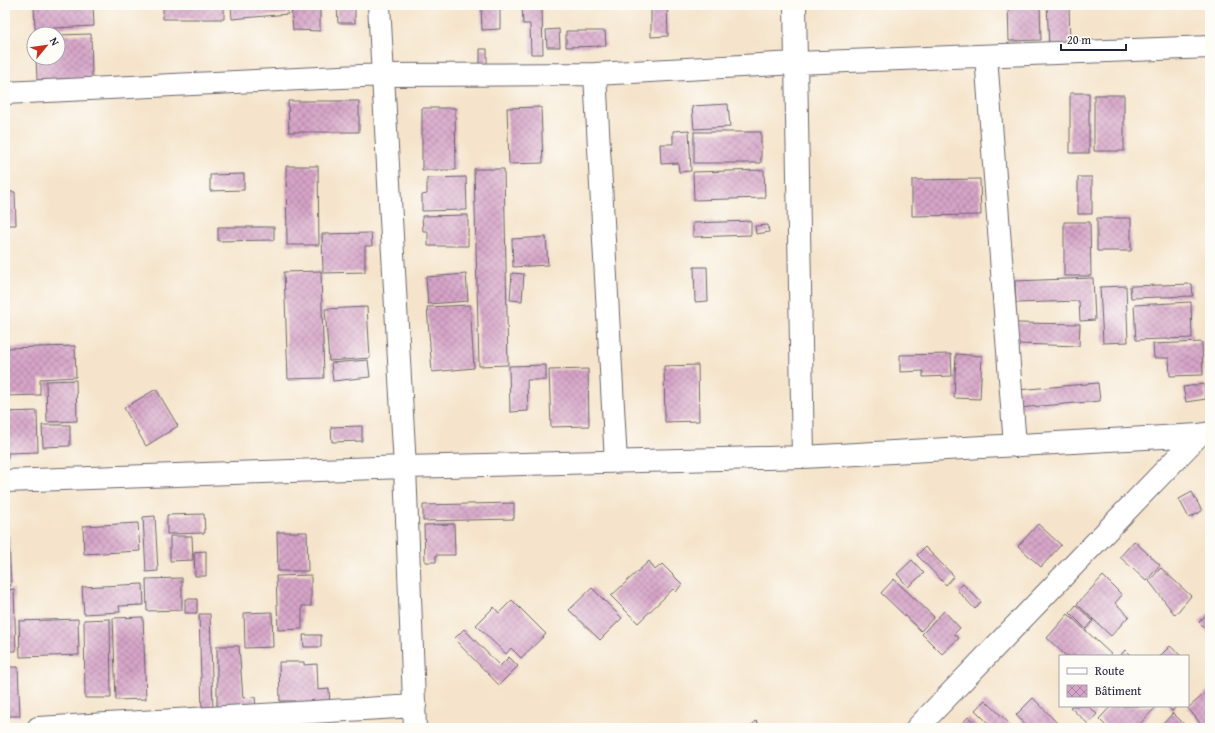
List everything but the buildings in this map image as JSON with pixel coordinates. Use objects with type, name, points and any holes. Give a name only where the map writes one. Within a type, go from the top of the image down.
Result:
[{"type":"street","points":[[379,5],[405,467],[415,728]]},
{"type":"street","points":[[795,5],[804,457]]},
{"type":"street","points":[[5,93],[383,75],[595,74],[796,63],[1210,47]]},
{"type":"street","points":[[986,56],[1014,446]]},
{"type":"street","points":[[595,74],[616,462]]},
{"type":"street","points":[[5,481],[405,467],[804,457],[1205,434]]},
{"type":"street","points":[[917,728],[1205,434]]},
{"type":"street","points":[[38,728],[415,706]]}]
